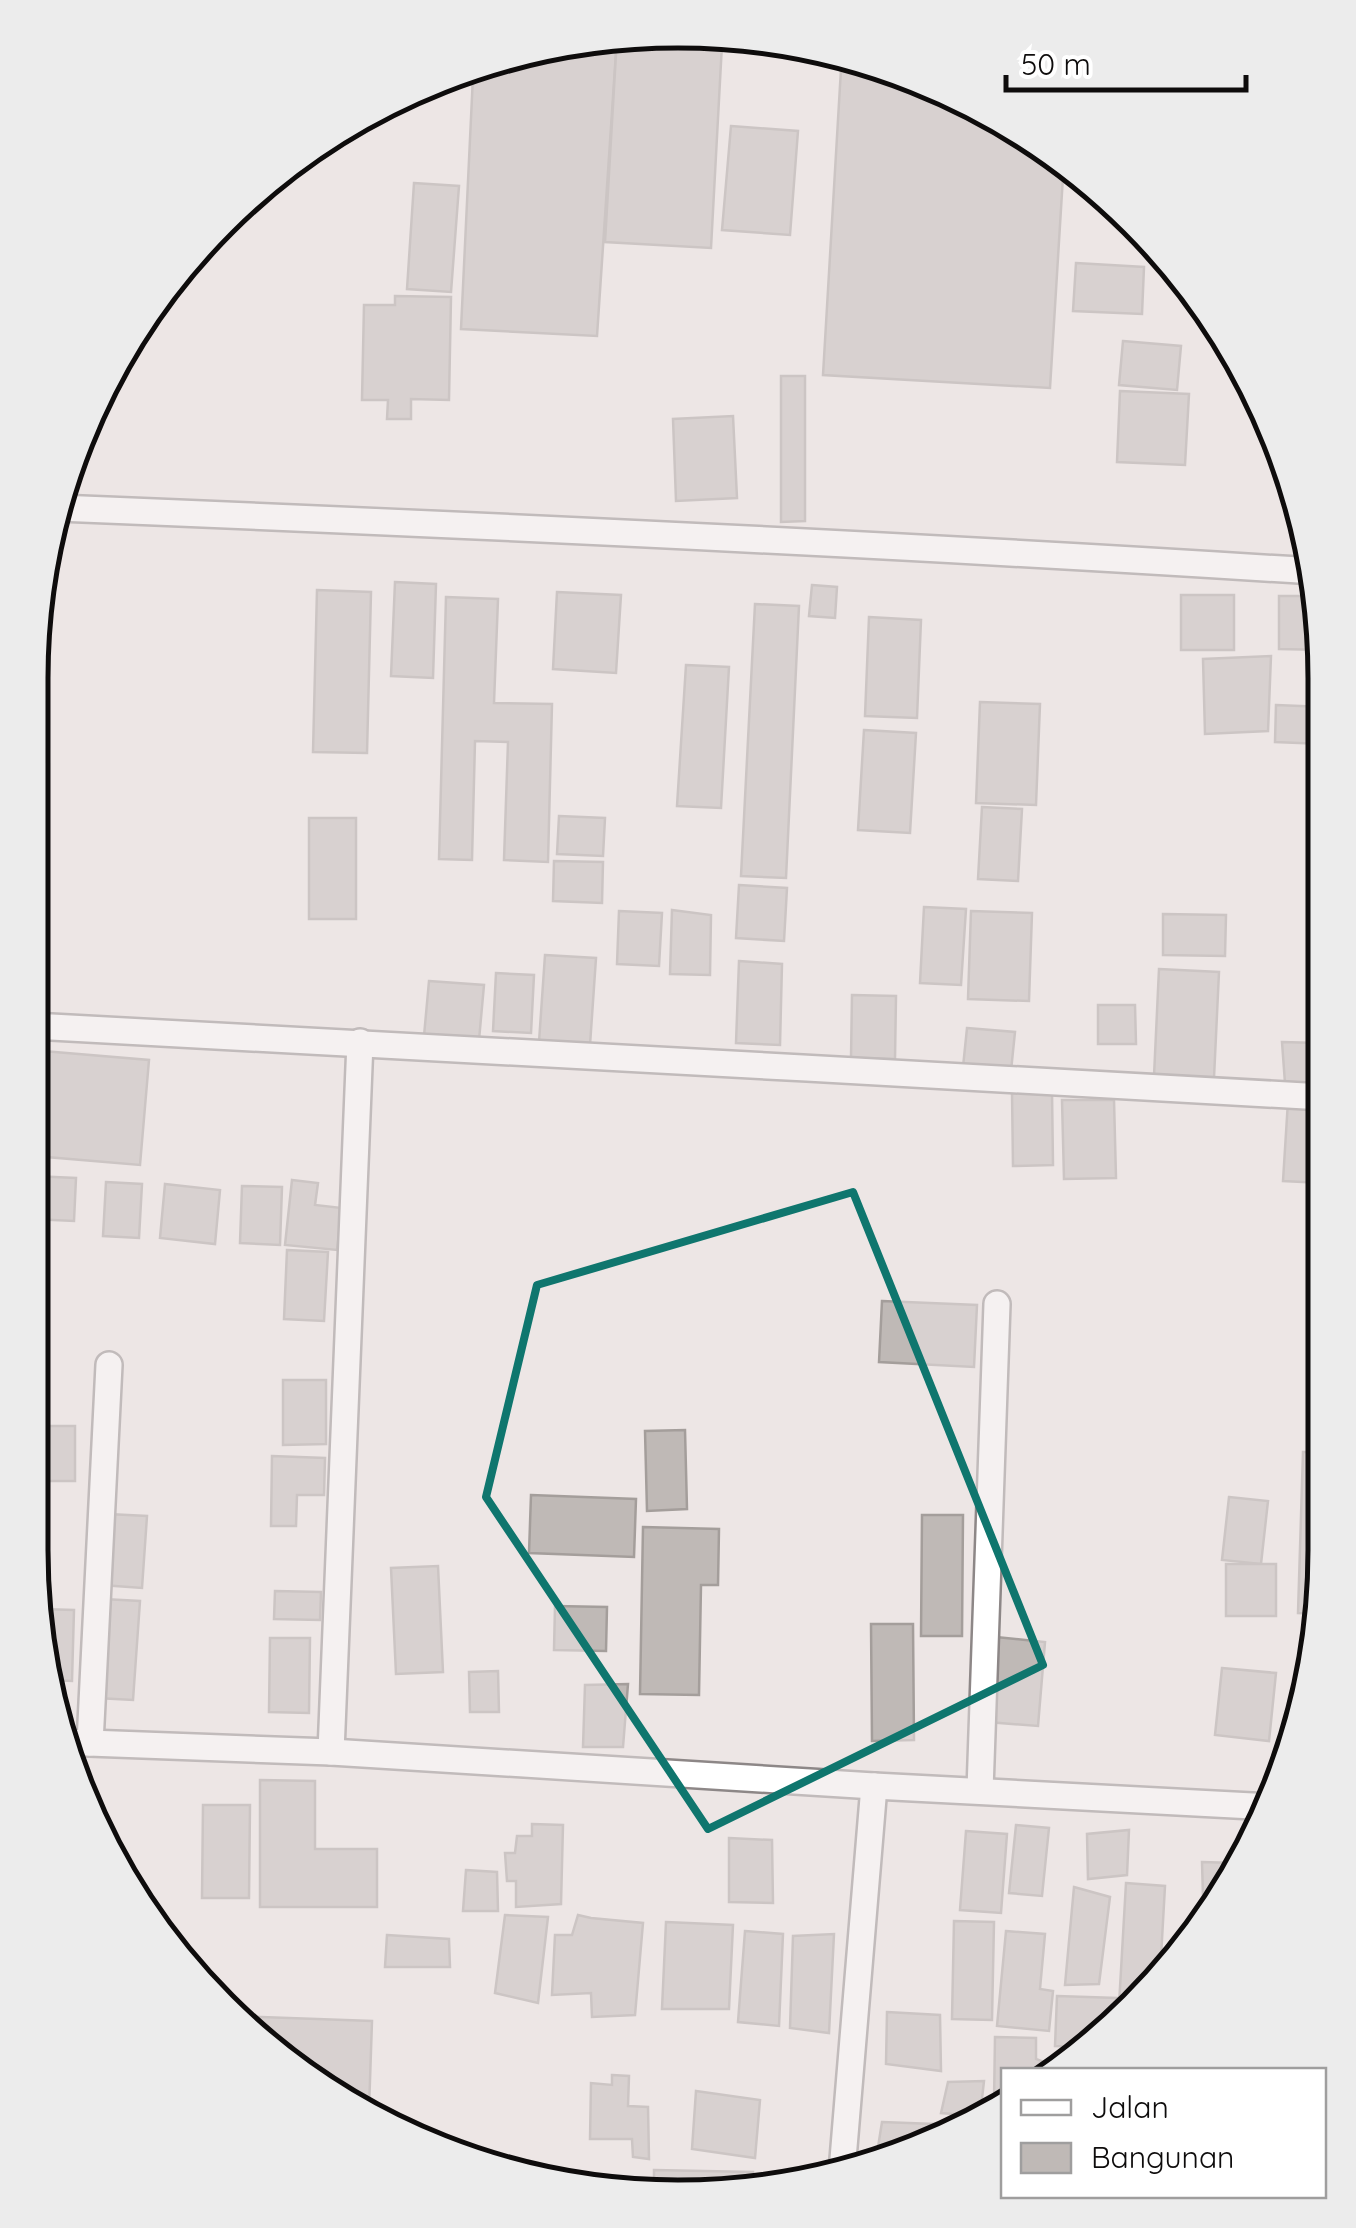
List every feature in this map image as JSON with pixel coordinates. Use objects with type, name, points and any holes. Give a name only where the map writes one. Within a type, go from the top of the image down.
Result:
[{"type":"street","points":[[71,508],[374,520],[1298,569]]},
{"type":"street","points":[[48,1027],[1308,1095]]},
{"type":"street","points":[[331,1752],[360,1042]]},
{"type":"street","points":[[980,1790],[997,1304]]},
{"type":"street","points":[[90,1743],[109,1365]]},
{"type":"street","points":[[78,1743],[331,1752],[1254,1805]]},
{"type":"street","points":[[843,2158],[874,1786]]},
{"type":"highlighted area","points":[[853,1192],[1043,1665],[708,1829],[486,1497],[537,1285]]},
{"type":"building","points":[[722,49],[711,248],[605,242],[616,51]]},
{"type":"building","points":[[616,51],[597,336],[461,329],[473,82],[555,60]]},
{"type":"building","points":[[841,69],[919,95],[957,113],[1063,179],[1050,388],[823,375]]},
{"type":"building","points":[[731,126],[798,131],[790,235],[722,230]]},
{"type":"building","points":[[414,183],[459,186],[451,292],[407,289]]},
{"type":"building","points":[[1076,263],[1144,267],[1142,314],[1073,311]]},
{"type":"building","points":[[395,296],[451,297],[449,400],[411,399],[411,419],[387,419],[388,400],[362,400],[364,305],[395,305]]},
{"type":"building","points":[[1123,341],[1181,346],[1177,390],[1119,385]]},
{"type":"building","points":[[781,376],[805,376],[805,521],[781,522]]},
{"type":"building","points":[[1120,391],[1189,394],[1185,465],[1117,462]]},
{"type":"building","points":[[733,416],[737,498],[676,501],[673,419]]},
{"type":"building","points":[[395,582],[436,584],[433,678],[391,676]]},
{"type":"building","points":[[812,585],[837,587],[835,618],[809,616]]},
{"type":"building","points":[[317,590],[371,592],[367,753],[313,752]]},
{"type":"building","points":[[557,592],[621,595],[616,673],[553,669]]},
{"type":"building","points":[[1181,595],[1234,595],[1234,650],[1181,650]]},
{"type":"building","points":[[1279,596],[1303,596],[1307,650],[1279,649]]},
{"type":"building","points":[[446,597],[498,599],[494,703],[552,704],[548,862],[504,860],[508,742],[475,741],[472,860],[439,859]]},
{"type":"building","points":[[755,604],[799,606],[786,878],[741,876]]},
{"type":"building","points":[[869,617],[921,620],[917,718],[865,716]]},
{"type":"building","points":[[1271,656],[1268,731],[1205,734],[1203,659]]},
{"type":"building","points":[[686,665],[729,667],[721,808],[677,806]]},
{"type":"building","points":[[980,702],[1040,704],[1036,805],[976,803]]},
{"type":"building","points":[[1276,705],[1308,706],[1308,743],[1275,742]]},
{"type":"building","points":[[864,730],[916,733],[910,833],[858,830]]},
{"type":"building","points":[[982,807],[1022,809],[1018,881],[978,879]]},
{"type":"building","points":[[559,816],[605,818],[603,856],[557,854]]},
{"type":"building","points":[[309,818],[356,818],[356,919],[309,919]]},
{"type":"building","points":[[554,861],[603,862],[602,903],[553,901]]},
{"type":"building","points":[[739,885],[787,888],[784,941],[736,938]]},
{"type":"building","points":[[924,907],[966,909],[961,985],[920,983]]},
{"type":"building","points":[[672,910],[711,915],[710,975],[670,974]]},
{"type":"building","points":[[619,911],[662,913],[659,966],[617,964]]},
{"type":"building","points":[[971,911],[1032,913],[1029,1001],[968,999]]},
{"type":"building","points":[[1163,914],[1226,915],[1225,956],[1163,955]]},
{"type":"building","points":[[545,955],[596,958],[590,1045],[539,1042]]},
{"type":"building","points":[[739,961],[782,964],[780,1045],[736,1043]]},
{"type":"building","points":[[1159,969],[1219,972],[1214,1078],[1154,1076]]},
{"type":"building","points":[[496,973],[534,975],[531,1033],[493,1031]]},
{"type":"building","points":[[429,981],[484,985],[479,1040],[424,1036]]},
{"type":"building","points":[[852,995],[896,996],[895,1059],[851,1058]]},
{"type":"building","points":[[1098,1005],[1135,1005],[1136,1044],[1098,1044]]},
{"type":"building","points":[[967,1028],[1015,1032],[1011,1071],[963,1067]]},
{"type":"building","points":[[1282,1042],[1308,1043],[1308,1083],[1285,1083]]},
{"type":"building","points":[[48,1051],[149,1060],[140,1165],[48,1157]]},
{"type":"building","points":[[1052,1091],[1053,1165],[1013,1166],[1012,1092]]},
{"type":"building","points":[[1062,1100],[1114,1100],[1116,1178],[1064,1179]]},
{"type":"building","points":[[1288,1101],[1308,1102],[1308,1182],[1283,1181]]},
{"type":"building","points":[[48,1177],[76,1178],[74,1221],[48,1220]]},
{"type":"building","points":[[292,1180],[318,1183],[315,1205],[342,1208],[337,1250],[285,1245]]},
{"type":"building","points":[[106,1182],[142,1184],[139,1238],[103,1236]]},
{"type":"building","points":[[165,1184],[220,1190],[215,1244],[160,1238]]},
{"type":"building","points":[[242,1186],[282,1187],[280,1245],[240,1243]]},
{"type":"building","points":[[287,1250],[328,1252],[324,1321],[284,1319]]},
{"type":"building","points":[[882,1301],[977,1305],[974,1367],[879,1362]]},
{"type":"building","points":[[283,1380],[326,1380],[326,1444],[283,1445]]},
{"type":"building","points":[[48,1426],[75,1426],[75,1481],[48,1481]]},
{"type":"building","points":[[685,1430],[687,1509],[647,1511],[645,1431]]},
{"type":"building","points":[[1303,1452],[1308,1452],[1307,1591],[1305,1613],[1298,1613]]},
{"type":"building","points":[[272,1456],[325,1458],[324,1495],[297,1495],[296,1526],[271,1526]]},
{"type":"building","points":[[531,1495],[636,1499],[634,1557],[529,1553]]},
{"type":"building","points":[[1229,1497],[1268,1501],[1261,1564],[1222,1560]]},
{"type":"building","points":[[108,1514],[147,1516],[142,1588],[102,1585]]},
{"type":"building","points":[[922,1515],[963,1515],[962,1636],[921,1636]]},
{"type":"building","points":[[643,1527],[719,1529],[718,1585],[701,1585],[699,1695],[640,1694]]},
{"type":"building","points":[[1226,1564],[1276,1564],[1276,1616],[1226,1616]]},
{"type":"building","points":[[438,1566],[443,1672],[396,1674],[391,1568]]},
{"type":"building","points":[[275,1591],[321,1592],[320,1620],[274,1619]]},
{"type":"building","points":[[103,1599],[140,1601],[133,1700],[97,1698]]},
{"type":"building","points":[[555,1606],[607,1607],[606,1651],[554,1650]]},
{"type":"building","points":[[51,1609],[74,1610],[72,1681],[62,1681]]},
{"type":"building","points":[[871,1624],[913,1624],[914,1740],[872,1741]]},
{"type":"building","points":[[996,1637],[1045,1642],[1038,1726],[988,1722]]},
{"type":"building","points":[[270,1638],[310,1638],[309,1713],[269,1712]]},
{"type":"building","points":[[1222,1668],[1276,1673],[1269,1741],[1215,1735]]},
{"type":"building","points":[[498,1671],[499,1712],[470,1712],[469,1672]]},
{"type":"building","points":[[628,1684],[623,1747],[583,1747],[585,1685]]},
{"type":"building","points":[[260,1780],[315,1781],[315,1849],[377,1849],[377,1907],[260,1907]]},
{"type":"building","points":[[203,1805],[250,1805],[249,1898],[202,1898]]},
{"type":"building","points":[[532,1824],[563,1825],[561,1904],[516,1907],[516,1881],[507,1881],[505,1853],[515,1853],[517,1836],[532,1836]]},
{"type":"building","points":[[1016,1825],[1049,1828],[1042,1896],[1009,1893]]},
{"type":"building","points":[[1129,1830],[1127,1875],[1088,1879],[1087,1834]]},
{"type":"building","points":[[966,1831],[1007,1834],[1001,1913],[960,1910]]},
{"type":"building","points":[[729,1838],[772,1840],[773,1903],[729,1902]]},
{"type":"building","points":[[1202,1862],[1225,1863],[1204,1897]]},
{"type":"building","points":[[466,1870],[497,1872],[498,1911],[463,1911]]},
{"type":"building","points":[[1126,1883],[1165,1886],[1161,1955],[1119,2000]]},
{"type":"building","points":[[1074,1887],[1110,1897],[1099,1984],[1065,1985]]},
{"type":"building","points":[[505,1915],[548,1917],[538,2003],[495,1993]]},
{"type":"building","points":[[578,1915],[643,1923],[635,2015],[592,2017],[591,1993],[552,1995],[555,1935],[572,1935]]},
{"type":"building","points":[[954,1921],[994,1922],[992,2020],[952,2019]]},
{"type":"building","points":[[666,1922],[733,1925],[729,2009],[662,2009]]},
{"type":"building","points":[[745,1931],[783,1934],[779,2026],[738,2022]]},
{"type":"building","points":[[1006,1931],[1045,1934],[1040,1989],[1053,1991],[1049,2031],[997,2026]]},
{"type":"building","points":[[834,1934],[829,2033],[790,2028],[793,1936]]},
{"type":"building","points":[[387,1935],[449,1939],[450,1967],[385,1967]]},
{"type":"building","points":[[1057,1996],[1117,1998],[1117,2003],[1066,2046],[1055,2046]]},
{"type":"building","points":[[887,2012],[940,2015],[941,2071],[886,2064]]},
{"type":"building","points":[[254,2017],[372,2021],[369,2099],[294,2050]]},
{"type":"building","points":[[995,2037],[1036,2038],[1036,2059],[1045,2062],[1036,2068],[1001,2068],[1001,2091],[994,2095]]},
{"type":"building","points":[[612,2075],[629,2076],[628,2106],[648,2107],[649,2159],[633,2157],[632,2139],[590,2139],[591,2083],[612,2085]]},
{"type":"building","points":[[984,2081],[982,2102],[958,2114],[941,2113],[948,2082]]},
{"type":"building","points":[[696,2091],[760,2100],[755,2158],[692,2149]]},
{"type":"building","points":[[882,2122],[934,2124],[919,2133],[878,2148]]},
{"type":"building","points":[[654,2170],[753,2172],[753,2176],[719,2179],[654,2179]]}]
